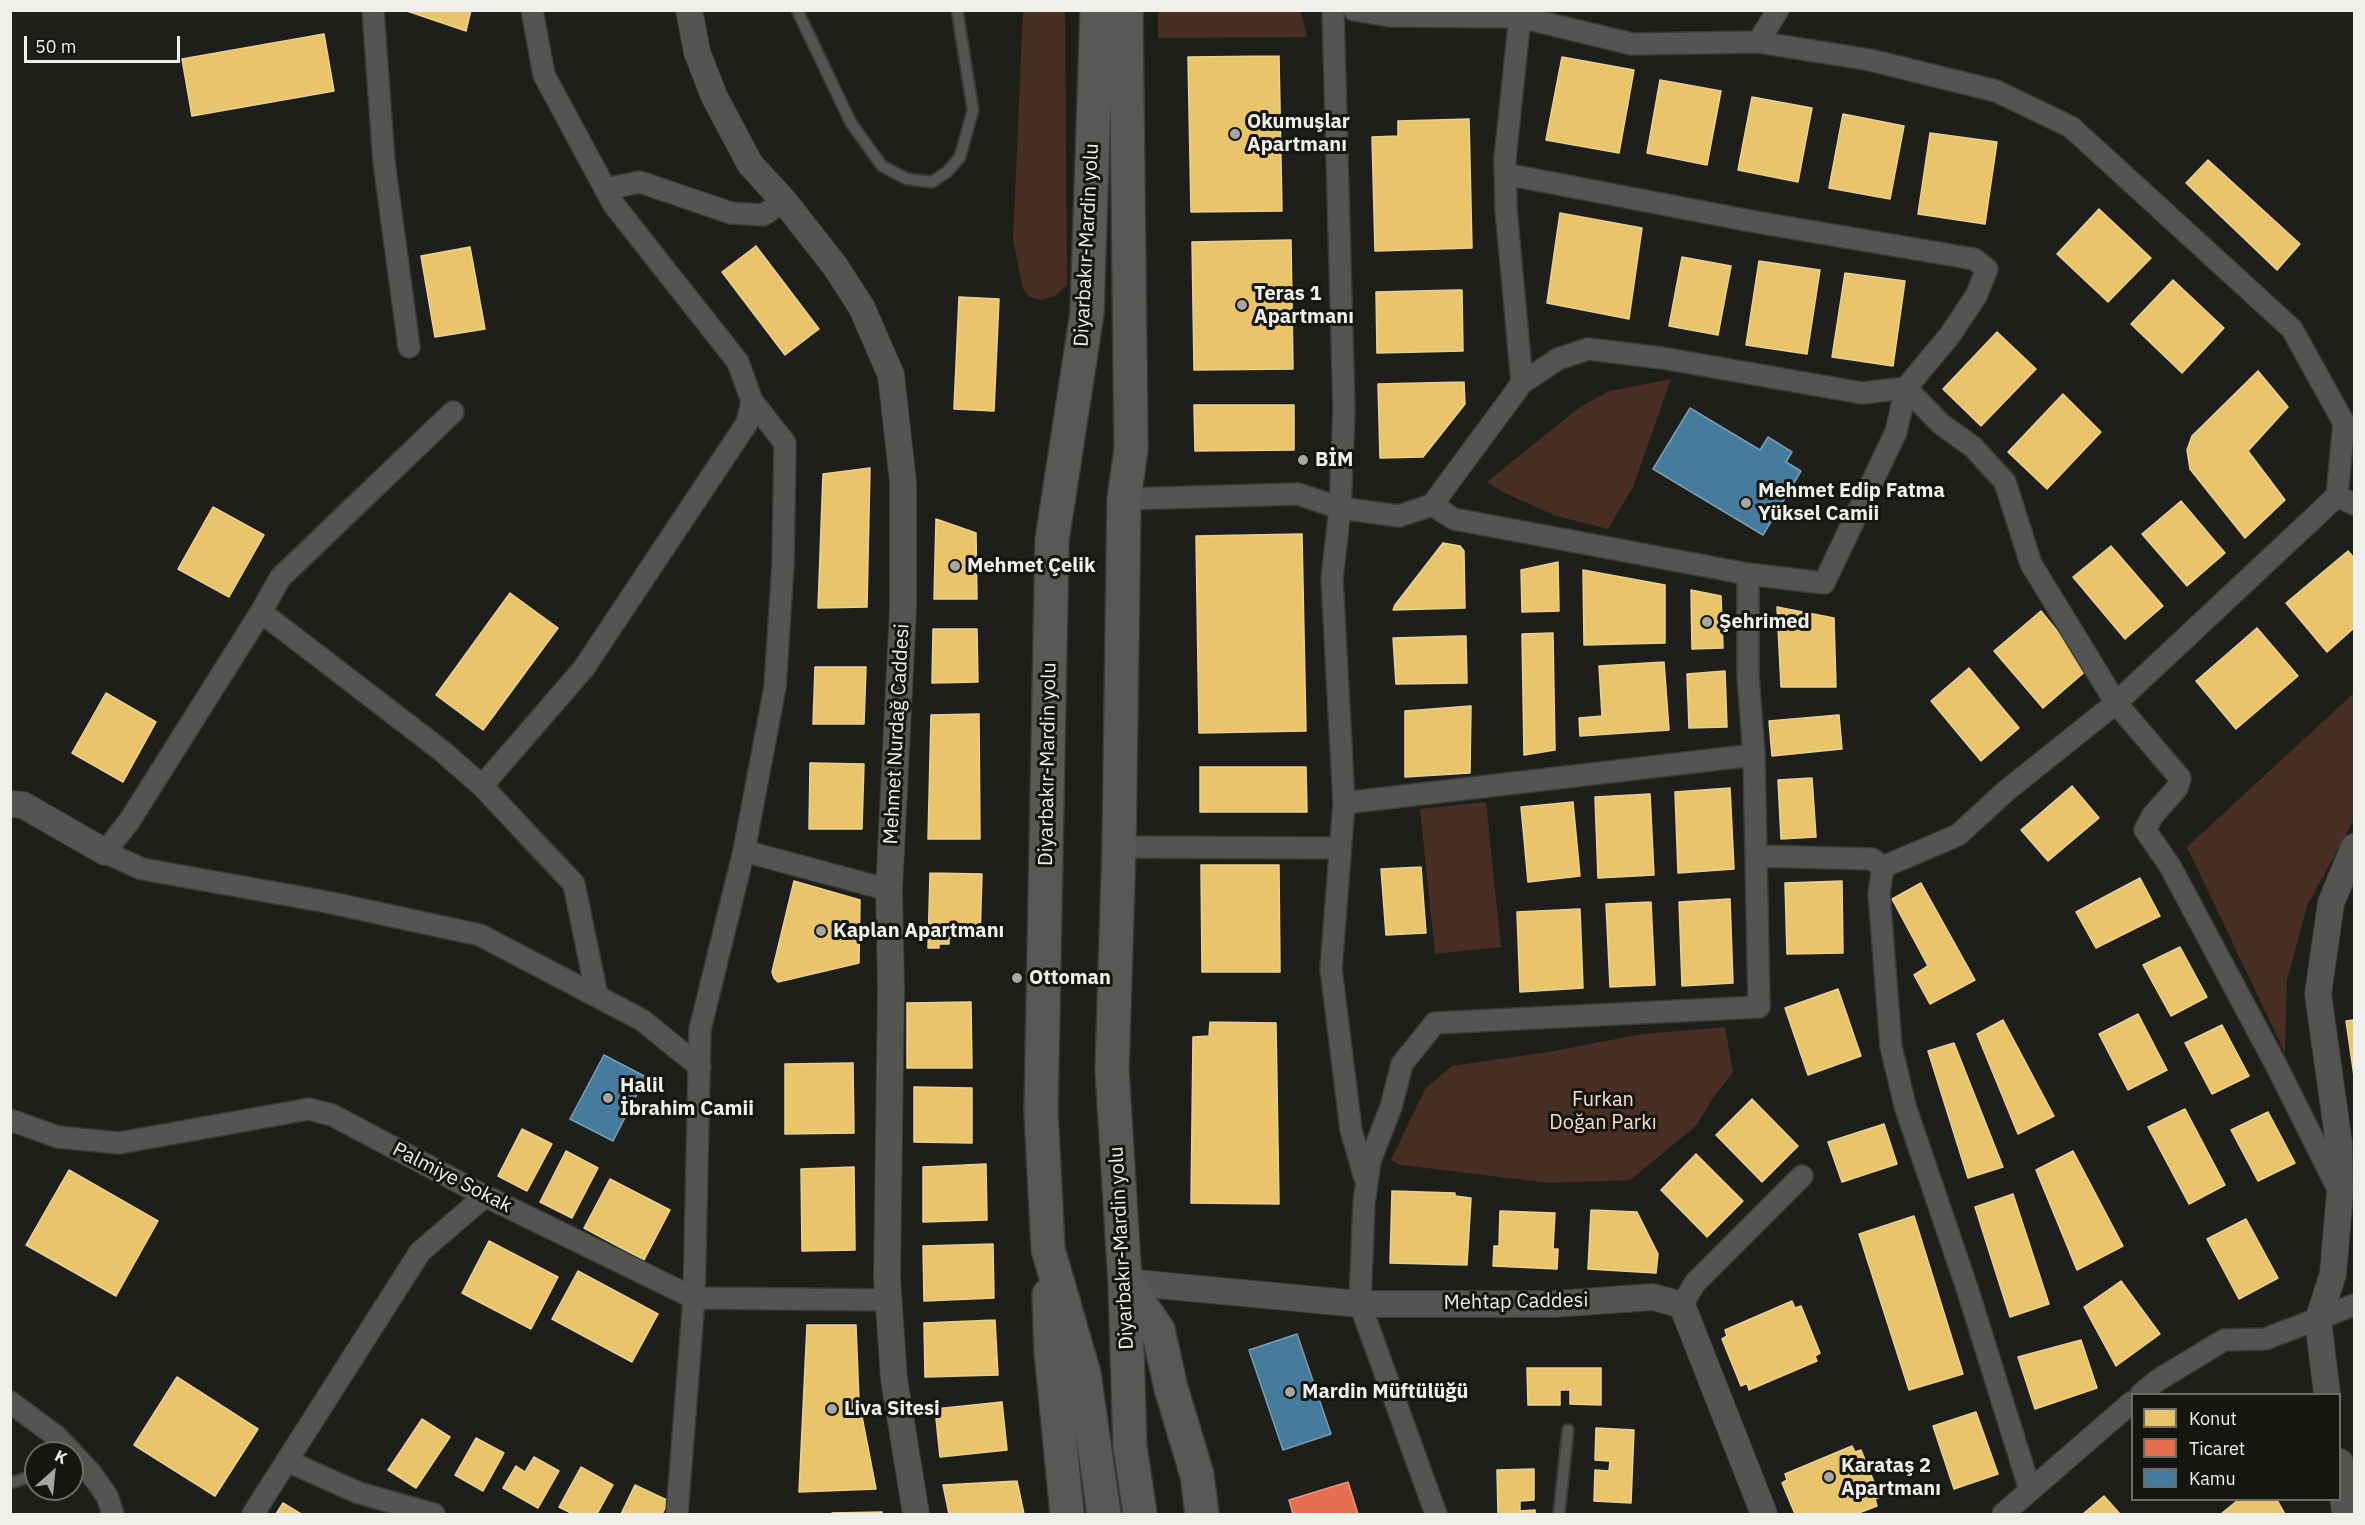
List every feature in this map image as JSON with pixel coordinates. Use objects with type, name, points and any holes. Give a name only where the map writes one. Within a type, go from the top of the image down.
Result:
[{"type":"highway","name":"Diyarbakır-Mardin yolu","points":[[1097,10],[1087,313],[1052,540],[1041,1112],[1048,1248],[1084,1374],[1104,1515]]},
{"type":"highway","name":"Diyarbakır-Mardin yolu","points":[[1126,10],[1131,450],[1124,500],[1119,848],[1112,1070],[1125,1282],[1130,1447],[1140,1515]]},
{"type":"highway","points":[[1048,1248],[1051,1352],[1066,1515]]},
{"type":"highway","points":[[1125,1282],[1158,1330],[1171,1388],[1197,1475],[1202,1515]]},
{"type":"street","points":[[373,10],[384,162],[409,347]]},
{"type":"street","points":[[532,10],[544,75],[614,205],[738,362],[752,401],[785,443],[783,564],[775,687],[744,851],[700,1029],[694,1298],[677,1515]]},
{"type":"street","name":"Mehmet Nurdağ Caddesi","points":[[689,10],[697,52],[714,96],[750,165],[784,201],[836,266],[862,308],[891,375],[903,482],[903,609],[889,890],[891,988],[886,1262],[894,1379],[916,1515]]},
{"type":"street","points":[[1333,10],[1344,410],[1340,508],[1332,579],[1344,803],[1331,969],[1351,1130],[1367,1184]]},
{"type":"street","points":[[1354,10],[1390,16],[1522,14],[1632,44],[1758,42],[1870,60],[1996,91],[2071,126],[2292,329],[2344,423],[2346,500],[2116,704],[2006,790],[1958,835],[1883,867]]},
{"type":"street","points":[[1758,42],[1778,10]]},
{"type":"street","points":[[1522,14],[1505,174],[1506,209],[1522,383]]},
{"type":"street","points":[[1432,505],[1454,519],[1748,574],[1824,583],[1896,432],[1906,388],[1950,335],[1976,296],[1987,269],[1974,259],[1756,222],[1505,174]]},
{"type":"street","points":[[605,189],[640,182],[731,213],[763,215],[784,201]]},
{"type":"street","points":[[1124,500],[1298,494],[1340,508],[1399,516],[1432,505],[1522,383],[1558,359],[1588,349],[1662,358],[1862,393],[1906,388]]},
{"type":"street","points":[[1906,388],[1941,424],[1973,447],[2005,482],[2031,564],[2116,704],[2180,778],[2176,788],[2152,815],[2145,830],[2170,866],[2275,1063],[2340,1193]]},
{"type":"street","points":[[482,786],[584,668],[747,423],[752,401]]},
{"type":"street","points":[[105,852],[130,820],[280,578],[453,412]]},
{"type":"street","points":[[1436,1515],[1360,1304],[1364,1203],[1370,1161],[1391,1107],[1402,1064],[1434,1023],[1759,1007],[1754,755],[1748,676],[1748,574]]},
{"type":"street","points":[[261,612],[441,751],[482,786],[574,884],[597,996]]},
{"type":"street","points":[[1344,803],[1754,755]]},
{"type":"street","points":[[10,804],[23,805],[105,852],[142,869],[327,902],[480,935],[642,1020],[700,1066]]},
{"type":"street","points":[[2327,1393],[2318,1320],[2333,1274],[2340,1193],[2339,1144],[2318,994],[2331,903],[2355,847]]},
{"type":"street","points":[[1119,848],[1340,848]]},
{"type":"street","points":[[744,851],[889,890]]},
{"type":"street","points":[[1757,856],[1872,859],[1883,867]]},
{"type":"street","points":[[1883,867],[1879,893],[1891,1047],[1906,1109],[1967,1288],[2030,1490]]},
{"type":"street","name":"Palmiye Sokak","points":[[10,1120],[58,1137],[119,1143],[309,1109],[332,1115],[485,1196],[694,1298],[889,1300]]},
{"type":"street","points":[[1764,1515],[1682,1305],[1695,1283],[1802,1176]]},
{"type":"street","points":[[253,1515],[420,1251],[485,1196]]},
{"type":"street","name":"Mehtap Caddesi","points":[[1125,1282],[1360,1304],[1554,1304],[1653,1297],[1682,1305]]},
{"type":"street","points":[[2143,1393],[2158,1380],[2224,1340],[2265,1339],[2355,1305]]},
{"type":"street","points":[[10,1402],[59,1441]]},
{"type":"street","points":[[2003,1515],[2131,1404]]},
{"type":"street","points":[[287,1461],[359,1493],[434,1515]]},
{"type":"street","points":[[2345,1515],[2346,1473]]},
{"type":"street","points":[[84,1475],[108,1497],[113,1515]]},
{"type":"lane","points":[[797,10],[850,123],[882,166],[907,179],[932,182],[948,172],[960,157],[973,110],[957,10]]},
{"type":"lane","points":[[1560,1515],[1568,1430]]},
{"type":"green space","points":[[1023,11],[1065,11],[1067,285],[1055,296],[1041,300],[1029,297],[1023,289],[1013,240]]},
{"type":"green space","points":[[1158,11],[1301,11],[1307,37],[1158,38]]},
{"type":"green space","points":[[1671,379],[1633,487],[1608,529],[1556,516],[1505,493],[1487,482],[1581,406],[1610,391]]},
{"type":"green space","points":[[2354,693],[2354,820],[2307,906],[2287,980],[2285,1053],[2187,847]]},
{"type":"green space","points":[[1486,802],[1501,947],[1435,954],[1420,809]]},
{"type":"green space","name":"Furkan Doğan Parkı","points":[[1725,1027],[1733,1072],[1713,1098],[1696,1126],[1630,1180],[1550,1183],[1401,1165],[1391,1160],[1425,1089],[1452,1066],[1554,1051],[1642,1034]]},
{"type":"building: Konut","points":[[404,10],[471,10],[466,31]]},
{"type":"building: Konut","points":[[324,34],[334,91],[192,116],[182,59]]},
{"type":"building: Konut","name":"Okumuşlar Apartmanı","points":[[1279,56],[1282,211],[1191,212],[1188,57]]},
{"type":"building: Konut","points":[[1562,57],[1634,70],[1619,153],[1546,140]]},
{"type":"building: Konut","points":[[1660,80],[1721,91],[1707,165],[1647,153]]},
{"type":"building: Konut","points":[[1752,97],[1812,108],[1798,182],[1738,170]]},
{"type":"building: Konut","points":[[1843,114],[1904,126],[1890,199],[1829,188]]},
{"type":"building: Konut","points":[[1469,119],[1472,248],[1375,251],[1372,137],[1398,136],[1398,121]]},
{"type":"building: Konut","points":[[1930,133],[1997,142],[1985,224],[1918,214]]},
{"type":"building: Konut","points":[[2208,160],[2300,244],[2277,270],[2186,183]]},
{"type":"building: Konut","points":[[2099,209],[2151,258],[2108,302],[2057,254]]},
{"type":"building: Konut","points":[[1560,213],[1642,228],[1629,319],[1547,303]]},
{"type":"building: Konut","name":"Teras 1 Apartmanı","points":[[1291,240],[1293,369],[1194,370],[1192,242]]},
{"type":"building: Konut","points":[[756,246],[819,329],[785,355],[722,272]]},
{"type":"building: Konut","points":[[470,247],[485,329],[435,337],[421,256]]},
{"type":"building: Konut","points":[[1682,257],[1731,266],[1718,335],[1669,326]]},
{"type":"building: Konut","points":[[1759,261],[1820,270],[1807,354],[1746,345]]},
{"type":"building: Konut","points":[[1845,273],[1905,281],[1893,366],[1832,357]]},
{"type":"building: Konut","points":[[2173,280],[2224,328],[2182,373],[2131,324]]},
{"type":"building: Konut","points":[[1462,290],[1463,351],[1377,353],[1376,292]]},
{"type":"building: Konut","points":[[959,297],[999,299],[994,411],[954,409]]},
{"type":"building: Konut","points":[[1997,332],[2036,369],[1981,426],[1943,389]]},
{"type":"building: Konut","points":[[2258,371],[2288,407],[2248,451],[2285,500],[2245,538],[2190,469],[2187,450],[2192,436]]},
{"type":"building: Konut","points":[[1464,382],[1465,404],[1423,457],[1380,458],[1378,384]]},
{"type":"building: Konut","points":[[2063,394],[2101,432],[2047,489],[2008,452]]},
{"type":"building: Konut","points":[[1194,405],[1294,405],[1294,450],[1195,451]]},
{"type":"building: Konut","points":[[870,468],[867,607],[818,608],[823,474]]},
{"type":"building: Konut","points":[[2181,501],[2225,553],[2187,586],[2142,534]]},
{"type":"building: Konut","points":[[213,507],[264,535],[229,597],[178,569]]},
{"type":"building: Konut","name":"Mehmet Çelik","points":[[936,519],[976,533],[977,599],[934,599]]},
{"type":"building: Konut","points":[[1302,534],[1306,731],[1199,733],[1196,536]]},
{"type":"building: Konut","points":[[1443,543],[1460,546],[1464,551],[1465,608],[1393,610],[1395,605]]},
{"type":"building: Konut","points":[[2111,546],[2163,606],[2125,639],[2073,577]]},
{"type":"building: Konut","points":[[2348,551],[2354,558],[2354,628],[2327,652],[2286,603]]},
{"type":"building: Konut","points":[[1558,562],[1559,611],[1522,612],[1521,570]]},
{"type":"building: Konut","points":[[1583,570],[1665,585],[1665,643],[1584,645]]},
{"type":"building: Konut","name":"Şehrimed","points":[[1691,590],[1721,596],[1723,648],[1692,649]]},
{"type":"building: Konut","points":[[510,593],[558,628],[483,730],[436,695]]},
{"type":"building: Konut","points":[[1777,607],[1834,618],[1836,687],[1781,687]]},
{"type":"building: Konut","points":[[2041,611],[2088,669],[2043,708],[1994,651]]},
{"type":"building: Konut","points":[[2257,628],[2298,676],[2236,729],[2196,681]]},
{"type":"building: Konut","points":[[933,629],[977,629],[978,682],[932,683]]},
{"type":"building: Konut","points":[[1553,633],[1555,750],[1524,755],[1522,634]]},
{"type":"building: Konut","points":[[1466,636],[1467,683],[1396,684],[1393,638]]},
{"type":"building: Konut","points":[[1664,662],[1669,730],[1580,736],[1579,718],[1602,716],[1599,666]]},
{"type":"building: Konut","points":[[815,667],[866,667],[864,724],[813,724]]},
{"type":"building: Konut","points":[[1969,668],[2019,728],[1981,761],[1931,701]]},
{"type":"building: Konut","points":[[1725,671],[1727,727],[1689,728],[1687,674]]},
{"type":"building: Konut","points":[[106,693],[156,722],[123,782],[72,753]]},
{"type":"building: Konut","points":[[1471,706],[1470,773],[1405,777],[1405,711]]},
{"type":"building: Konut","points":[[979,714],[980,839],[928,839],[931,715]]},
{"type":"building: Konut","points":[[1839,715],[1842,749],[1772,756],[1769,721]]},
{"type":"building: Konut","points":[[810,763],[864,764],[862,829],[809,829]]},
{"type":"building: Konut","points":[[1200,767],[1306,767],[1307,812],[1200,812]]},
{"type":"building: Konut","points":[[1812,778],[1816,837],[1781,839],[1778,780]]},
{"type":"building: Konut","points":[[2072,786],[2099,818],[2048,861],[2021,830]]},
{"type":"building: Konut","points":[[1730,788],[1734,869],[1678,873],[1675,792]]},
{"type":"building: Konut","points":[[1650,794],[1654,875],[1598,878],[1595,797]]},
{"type":"building: Konut","points":[[1573,802],[1580,876],[1528,882],[1521,807]]},
{"type":"building: Konut","points":[[1201,865],[1279,865],[1280,972],[1202,972]]},
{"type":"building: Konut","points":[[1421,867],[1426,933],[1386,935],[1381,869]]},
{"type":"building: Konut","points":[[930,873],[982,874],[980,939],[949,938],[949,944],[939,944],[939,948],[928,948]]},
{"type":"building: Konut","points":[[2140,878],[2160,916],[2096,948],[2076,912]]},
{"type":"building: Konut","name":"Kaplan Apartmanı","points":[[794,881],[860,900],[859,963],[778,982],[774,978],[772,972]]},
{"type":"building: Konut","points":[[1842,881],[1843,953],[1787,954],[1785,883]]},
{"type":"building: Konut","points":[[1921,883],[1975,980],[1930,1004],[1914,975],[1928,966],[1892,899]]},
{"type":"building: Konut","points":[[1730,899],[1733,983],[1682,986],[1679,902]]},
{"type":"building: Konut","points":[[1651,902],[1655,985],[1610,987],[1606,904]]},
{"type":"building: Konut","points":[[1580,909],[1583,988],[1520,992],[1517,912]]},
{"type":"building: Konut","points":[[2180,947],[2207,997],[2171,1016],[2143,965]]},
{"type":"building: Konut","points":[[1838,989],[1861,1056],[1808,1075],[1785,1008]]},
{"type":"building: Konut","points":[[971,1002],[972,1068],[907,1068],[907,1003]]},
{"type":"building: Konut","points":[[2138,1014],[2167,1070],[2128,1090],[2099,1034]]},
{"type":"building: Konut","points":[[2003,1020],[2054,1116],[2018,1134],[1977,1034]]},
{"type":"building: Konut","points":[[2354,1020],[2354,1076],[2346,1021]]},
{"type":"building: Konut","points":[[1210,1022],[1276,1023],[1279,1204],[1191,1203],[1193,1037],[1209,1036]]},
{"type":"building: Konut","points":[[2222,1025],[2249,1076],[2212,1094],[2185,1043]]},
{"type":"building: Konut","points":[[1954,1043],[2003,1167],[1968,1178],[1928,1051]]},
{"type":"building: Konut","points":[[853,1063],[854,1133],[785,1134],[785,1064]]},
{"type":"building: Konut","points":[[914,1087],[972,1088],[972,1143],[914,1142]]},
{"type":"building: Konut","points":[[1752,1099],[1798,1146],[1762,1182],[1716,1135]]},
{"type":"building: Konut","points":[[2185,1109],[2225,1185],[2189,1204],[2148,1127]]},
{"type":"building: Konut","points":[[2268,1112],[2295,1163],[2258,1181],[2231,1130]]},
{"type":"building: Konut","points":[[1884,1124],[1897,1164],[1842,1182],[1828,1142]]},
{"type":"building: Konut","points":[[522,1129],[552,1144],[527,1191],[498,1176]]},
{"type":"building: Konut","points":[[566,1151],[598,1168],[572,1218],[540,1202]]},
{"type":"building: Konut","points":[[2073,1151],[2123,1246],[2077,1270],[2036,1170]]},
{"type":"building: Konut","points":[[1696,1154],[1743,1201],[1707,1237],[1661,1190]]},
{"type":"building: Konut","points":[[986,1164],[987,1220],[923,1222],[923,1167]]},
{"type":"building: Konut","points":[[854,1167],[855,1250],[802,1251],[801,1169]]},
{"type":"building: Konut","points":[[69,1170],[158,1221],[116,1296],[26,1245]]},
{"type":"building: Konut","points":[[610,1179],[670,1210],[644,1260],[584,1228]]},
{"type":"building: Konut","points":[[1392,1191],[1455,1193],[1455,1196],[1471,1198],[1467,1265],[1390,1263]]},
{"type":"building: Konut","points":[[2013,1194],[2049,1304],[2010,1317],[1975,1207]]},
{"type":"building: Konut","points":[[1591,1210],[1637,1212],[1658,1254],[1656,1273],[1588,1269]]},
{"type":"building: Konut","points":[[1500,1211],[1555,1213],[1553,1249],[1558,1249],[1557,1269],[1493,1266],[1494,1246],[1499,1246]]},
{"type":"building: Konut","points":[[1914,1216],[1963,1374],[1909,1390],[1859,1234]]},
{"type":"building: Konut","points":[[2246,1219],[2278,1278],[2239,1299],[2207,1239]]},
{"type":"building: Konut","points":[[489,1241],[558,1277],[531,1329],[462,1293]]},
{"type":"building: Konut","points":[[993,1244],[994,1298],[924,1301],[923,1246]]},
{"type":"building: Konut","points":[[578,1271],[658,1314],[632,1362],[552,1319]]},
{"type":"building: Konut","points":[[2121,1281],[2160,1334],[2116,1366],[2084,1307]]},
{"type":"building: Konut","points":[[1792,1301],[1795,1308],[1801,1306],[1820,1353],[1815,1356],[1817,1361],[1749,1390],[1747,1383],[1741,1386],[1722,1339],[1727,1336],[1725,1330]]},
{"type":"building: Konut","points":[[995,1320],[998,1375],[925,1377],[924,1323]]},
{"type":"building: Konut","name":"Liva Sitesi","points":[[807,1325],[856,1325],[859,1401],[876,1489],[799,1492]]},
{"type":"building: Konut","points":[[2081,1340],[2097,1388],[2035,1409],[2018,1357]]},
{"type":"building: Konut","points":[[1527,1368],[1601,1368],[1601,1405],[1570,1404],[1570,1390],[1560,1390],[1560,1405],[1528,1405]]},
{"type":"building: Konut","points":[[177,1377],[258,1429],[215,1496],[134,1445]]},
{"type":"building: Konut","points":[[1002,1402],[1007,1450],[940,1457],[935,1409]]},
{"type":"building: Konut","points":[[1976,1412],[1998,1474],[1954,1489],[1933,1426]]},
{"type":"building: Konut","points":[[422,1419],[450,1437],[416,1488],[388,1470]]},
{"type":"building: Konut","points":[[1596,1428],[1634,1430],[1631,1503],[1594,1501],[1595,1470],[1609,1471],[1610,1461],[1595,1460]]},
{"type":"building: Konut","points":[[476,1438],[504,1453],[483,1491],[455,1475]]},
{"type":"building: Konut","name":"Karataş 2 Apartmanı","points":[[1852,1446],[1855,1452],[1861,1450],[1880,1497],[1875,1499],[1877,1506],[1856,1514],[1795,1514],[1782,1483],[1787,1480],[1785,1474]]},
{"type":"building: Konut","points":[[534,1457],[559,1471],[538,1508],[503,1488],[516,1466],[525,1472]]},
{"type":"building: Konut","points":[[581,1467],[613,1485],[597,1514],[573,1514],[559,1507]]},
{"type":"building: Konut","points":[[1534,1469],[1534,1500],[1520,1501],[1520,1511],[1535,1510],[1535,1514],[1498,1514],[1497,1470]]},
{"type":"building: Konut","points":[[1017,1481],[1024,1514],[949,1514],[943,1485]]},
{"type":"building: Konut","points":[[635,1485],[669,1501],[662,1514],[621,1514]]},
{"type":"building: Konut","points":[[2104,1496],[2120,1514],[2083,1514]]},
{"type":"building: Konut","points":[[2237,1501],[2278,1501],[2285,1514],[2221,1514]]},
{"type":"building: Konut","points":[[283,1503],[301,1514],[276,1514]]},
{"type":"building: Konut","points":[[882,1512],[882,1514],[832,1514],[832,1513]]},
{"type":"building: Ticaret","points":[[1348,1482],[1358,1514],[1293,1514],[1289,1500]]},
{"type":"building: Kamu","name":"Mehmet Edip Fatma Yüksel Camii","points":[[1690,408],[1760,450],[1768,437],[1792,452],[1786,462],[1801,471],[1763,535],[1653,469]]},
{"type":"building: Kamu","name":"Halil İbrahim Camii","points":[[604,1055],[646,1077],[613,1141],[570,1119]]},
{"type":"building: Kamu","name":"Mardin Müftülüğü","points":[[1297,1334],[1331,1434],[1283,1450],[1249,1350]]},
{"type":"place","name":"Okumuşlar Apartmanı","points":[[1235,134]]},
{"type":"place","name":"Teras 1 Apartmanı","points":[[1242,305]]},
{"type":"place","name":"BİM","points":[[1303,460]]},
{"type":"place","name":"Mehmet Edip Fatma Yüksel Camii","points":[[1746,503]]},
{"type":"place","name":"Mehmet Çelik","points":[[955,566]]},
{"type":"place","name":"Şehrimed","points":[[1707,622]]},
{"type":"place","name":"Kaplan Apartmanı","points":[[821,931]]},
{"type":"place","name":"Ottoman","points":[[1017,978]]},
{"type":"place","name":"Halil İbrahim Camii","points":[[608,1098]]},
{"type":"place","name":"Mardin Müftülüğü","points":[[1290,1392]]},
{"type":"place","name":"Liva Sitesi","points":[[832,1409]]},
{"type":"place","name":"Karataş 2 Apartmanı","points":[[1829,1477]]}]
